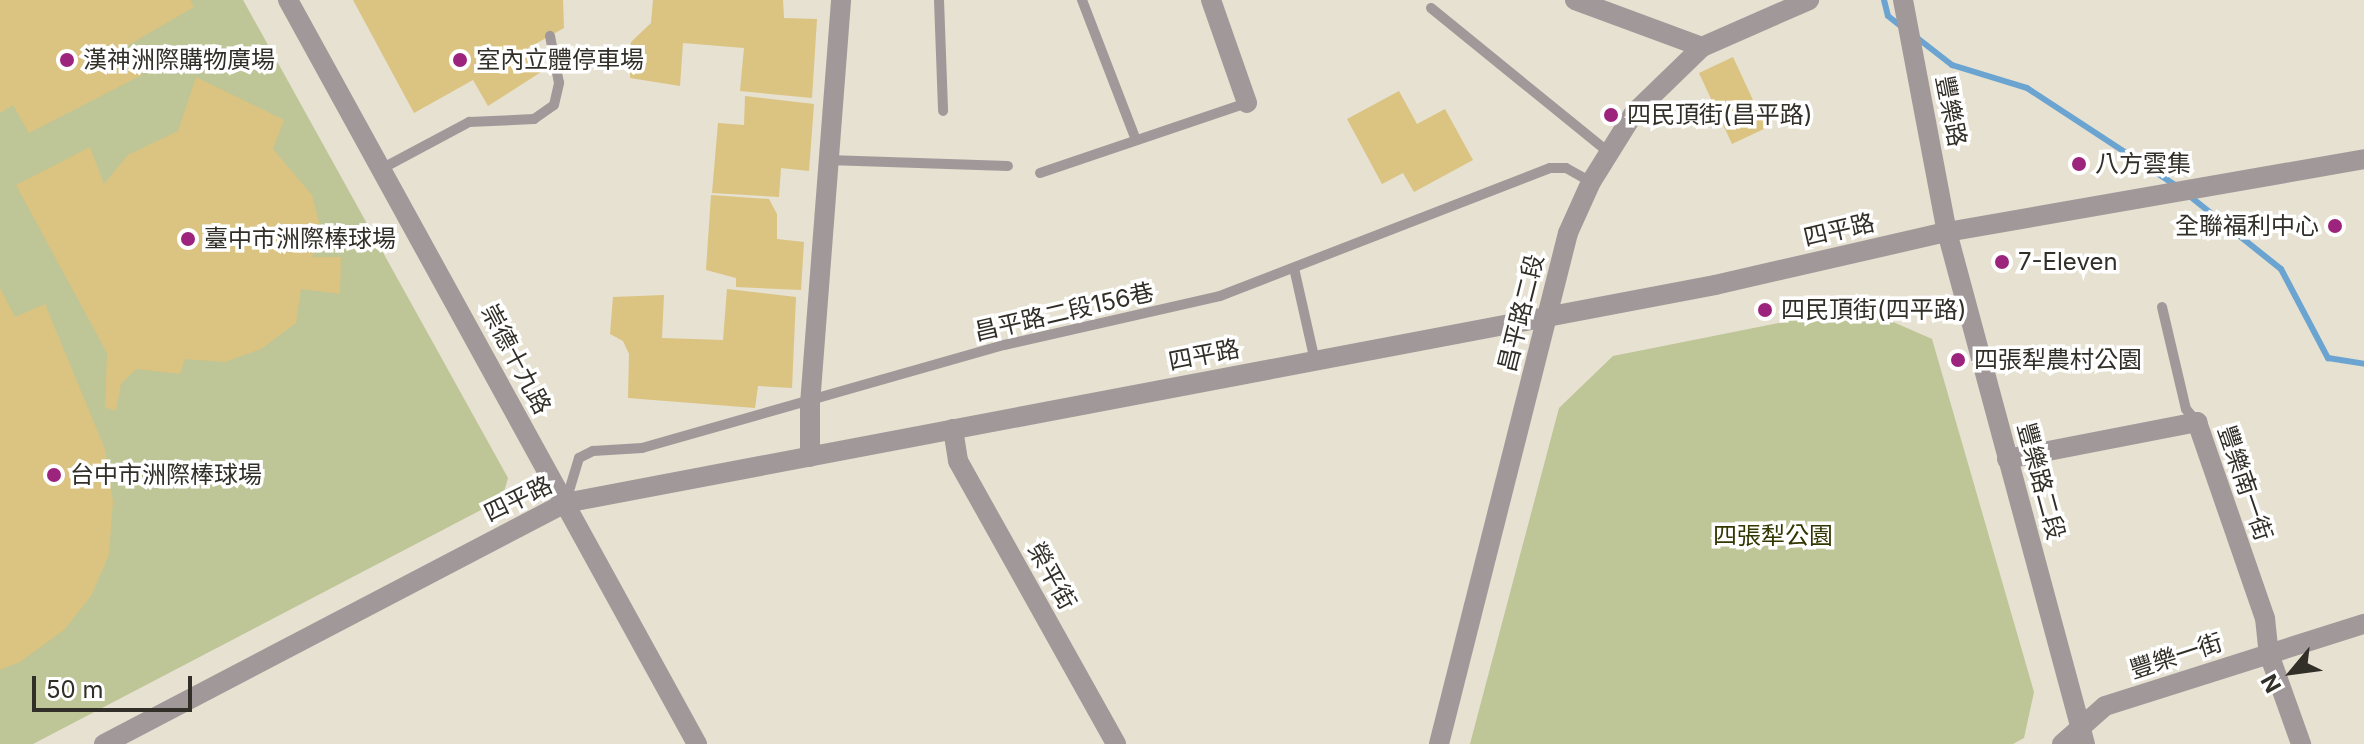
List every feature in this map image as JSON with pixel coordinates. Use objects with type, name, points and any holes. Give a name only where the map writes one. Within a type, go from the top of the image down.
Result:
[{"type":"street","name":"崇德十九路","points":[[288,0],[697,744]]},
{"type":"street","points":[[810,457],[810,404],[841,0]]},
{"type":"street","points":[[1211,0],[1247,103]]},
{"type":"street","points":[[1575,0],[1702,47]]},
{"type":"street","name":"昌平路二段","points":[[1439,744],[1550,316],[1568,233],[1591,182],[1607,151],[1634,113],[1702,47],[1809,0]]},
{"type":"street","name":"豐樂路","points":[[1903,0],[1947,232]]},
{"type":"street","name":"四平路","points":[[118,741],[565,503],[1715,285],[1947,232],[2364,159]]},
{"type":"street","name":"豐樂路二段","points":[[1947,232],[2083,738]]},
{"type":"street","name":"豐樂南一街","points":[[2007,459],[2197,422],[2265,618],[2269,654],[2301,744]]},
{"type":"street","name":"榮平街","points":[[953,429],[958,461],[1116,744]]},
{"type":"street","name":"豐樂一街","points":[[2062,744],[2083,738],[2105,706],[2364,624]]},
{"type":"lane","points":[[939,0],[943,111]]},
{"type":"lane","points":[[1082,0],[1136,140]]},
{"type":"lane","points":[[1431,8],[1607,151]]},
{"type":"lane","points":[[383,168],[469,122],[534,119],[554,105],[559,83],[550,36]]},
{"type":"lane","points":[[1040,173],[1247,103]]},
{"type":"lane","points":[[828,160],[1008,166]]},
{"type":"lane","name":"昌平路二段156巷","points":[[565,503],[579,458],[593,451],[642,448],[810,404],[1004,345],[1220,296],[1550,168],[1566,168],[1591,182]]},
{"type":"lane","points":[[1294,268],[1315,361]]},
{"type":"lane","points":[[2162,307],[2186,409],[2197,422]]},
{"type":"green space","name":"臺中市洲際棒球場","points":[[0,0],[243,0],[508,478],[502,499],[33,744],[0,744]]},
{"type":"green space","name":"四張犁公園","points":[[1859,307],[1932,339],[2034,692],[2024,738],[2013,744],[1470,744],[1559,408],[1613,356]]},
{"type":"building","name":"漢神洲際購物廣場","points":[[0,0],[190,0],[194,7],[127,46],[142,75],[29,133],[13,105],[0,113]]},
{"type":"building","name":"室內立體停車場","points":[[353,0],[563,0],[564,28],[528,48],[541,72],[488,106],[473,80],[414,113]]},
{"type":"building","points":[[653,0],[783,0],[784,18],[817,19],[812,98],[740,91],[744,48],[683,43],[680,86],[630,78],[631,42],[651,23]]},
{"type":"building","points":[[1733,57],[1766,128],[1732,144],[1699,73]]},
{"type":"building","points":[[196,77],[284,120],[273,149],[312,195],[322,233],[312,257],[341,257],[340,294],[301,289],[296,323],[261,349],[225,362],[185,359],[180,374],[136,369],[121,384],[116,411],[105,407],[107,353],[16,185],[90,147],[104,184],[128,155],[178,131]]},
{"type":"building","points":[[1399,91],[1417,124],[1445,109],[1473,160],[1414,192],[1403,173],[1382,184],[1347,119]]},
{"type":"building","points":[[745,96],[814,104],[809,171],[781,168],[779,197],[712,193],[718,123],[744,125]]},
{"type":"building","points":[[711,195],[769,199],[777,214],[777,239],[804,242],[801,290],[736,287],[736,278],[706,270]]},
{"type":"building","name":"台中市洲際棒球場","points":[[0,288],[15,317],[45,304],[105,449],[113,501],[109,555],[91,596],[64,630],[20,662],[0,670]]},
{"type":"building","points":[[727,289],[796,297],[792,388],[758,386],[755,408],[628,398],[629,354],[623,341],[610,334],[613,297],[664,295],[662,338],[723,340]]},
{"type":"waterway","points":[[1884,0],[1888,16],[1901,26]]},
{"type":"waterway","points":[[1916,37],[1952,65],[2027,88],[2175,185]]},
{"type":"waterway","points":[[2187,194],[2281,269],[2328,358],[2364,364]]},
{"type":"place","name":"漢神洲際購物廣場","points":[[67,60]]},
{"type":"place","name":"室內立體停車場","points":[[460,60]]},
{"type":"place","name":"四民頂街(昌平路)","points":[[1611,115]]},
{"type":"place","name":"八方雲集","points":[[2079,164]]},
{"type":"place","name":"全聯福利中心","points":[[2335,226]]},
{"type":"place","name":"臺中市洲際棒球場","points":[[188,239]]},
{"type":"place","name":"7-Eleven","points":[[2002,262]]},
{"type":"place","name":"四民頂街(四平路)","points":[[1765,310]]},
{"type":"place","name":"四張犁農村公園","points":[[1958,360]]},
{"type":"place","name":"台中市洲際棒球場","points":[[54,475]]}]
